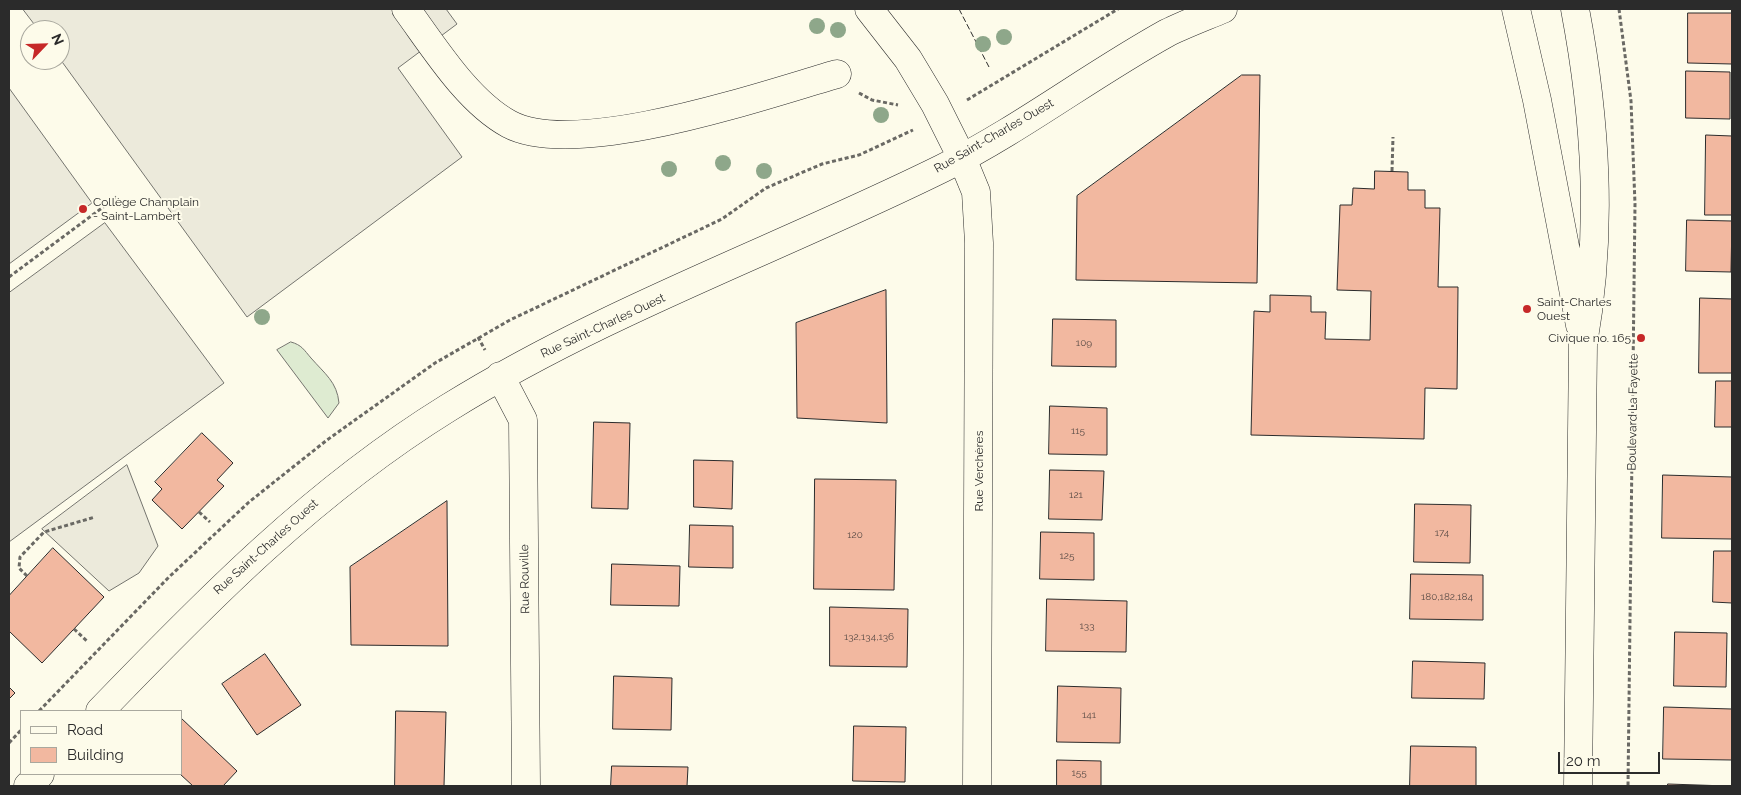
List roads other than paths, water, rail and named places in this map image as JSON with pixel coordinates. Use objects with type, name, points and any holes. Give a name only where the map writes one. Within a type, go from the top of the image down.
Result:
[{"type":"street","points":[[406,9],[458,77],[485,107],[510,124],[530,132],[579,134],[614,130],[689,116],[837,74]]},
{"type":"street","name":"Rue Verchères","points":[[869,9],[908,59],[935,104],[962,158],[976,192],[979,234],[977,786]]},
{"type":"street","name":"Rue Saint-Charles Ouest","points":[[101,710],[209,599],[274,537],[321,497],[434,416],[500,376],[570,340],[962,158],[1169,32],[1199,9]]},
{"type":"street","name":"Rue Saint-Charles Ouest","points":[[1169,32],[1222,9]]},
{"type":"street","points":[[1516,9],[1537,100],[1583,344]]},
{"type":"street","points":[[1575,9],[1588,79],[1595,167],[1595,247],[1583,344],[1578,786]]},
{"type":"street","name":"Rue Rouville","points":[[500,376],[523,420],[526,786]]},
{"type":"street","points":[[28,786],[39,775]]},
{"type":"place","name":"Collège Champlain - Saint-Lambert","points":[[83,209]]},
{"type":"place","name":"Saint-Charles Ouest","points":[[1527,309]]},
{"type":"place","name":"Civique no. 165","points":[[1641,338]]}]
